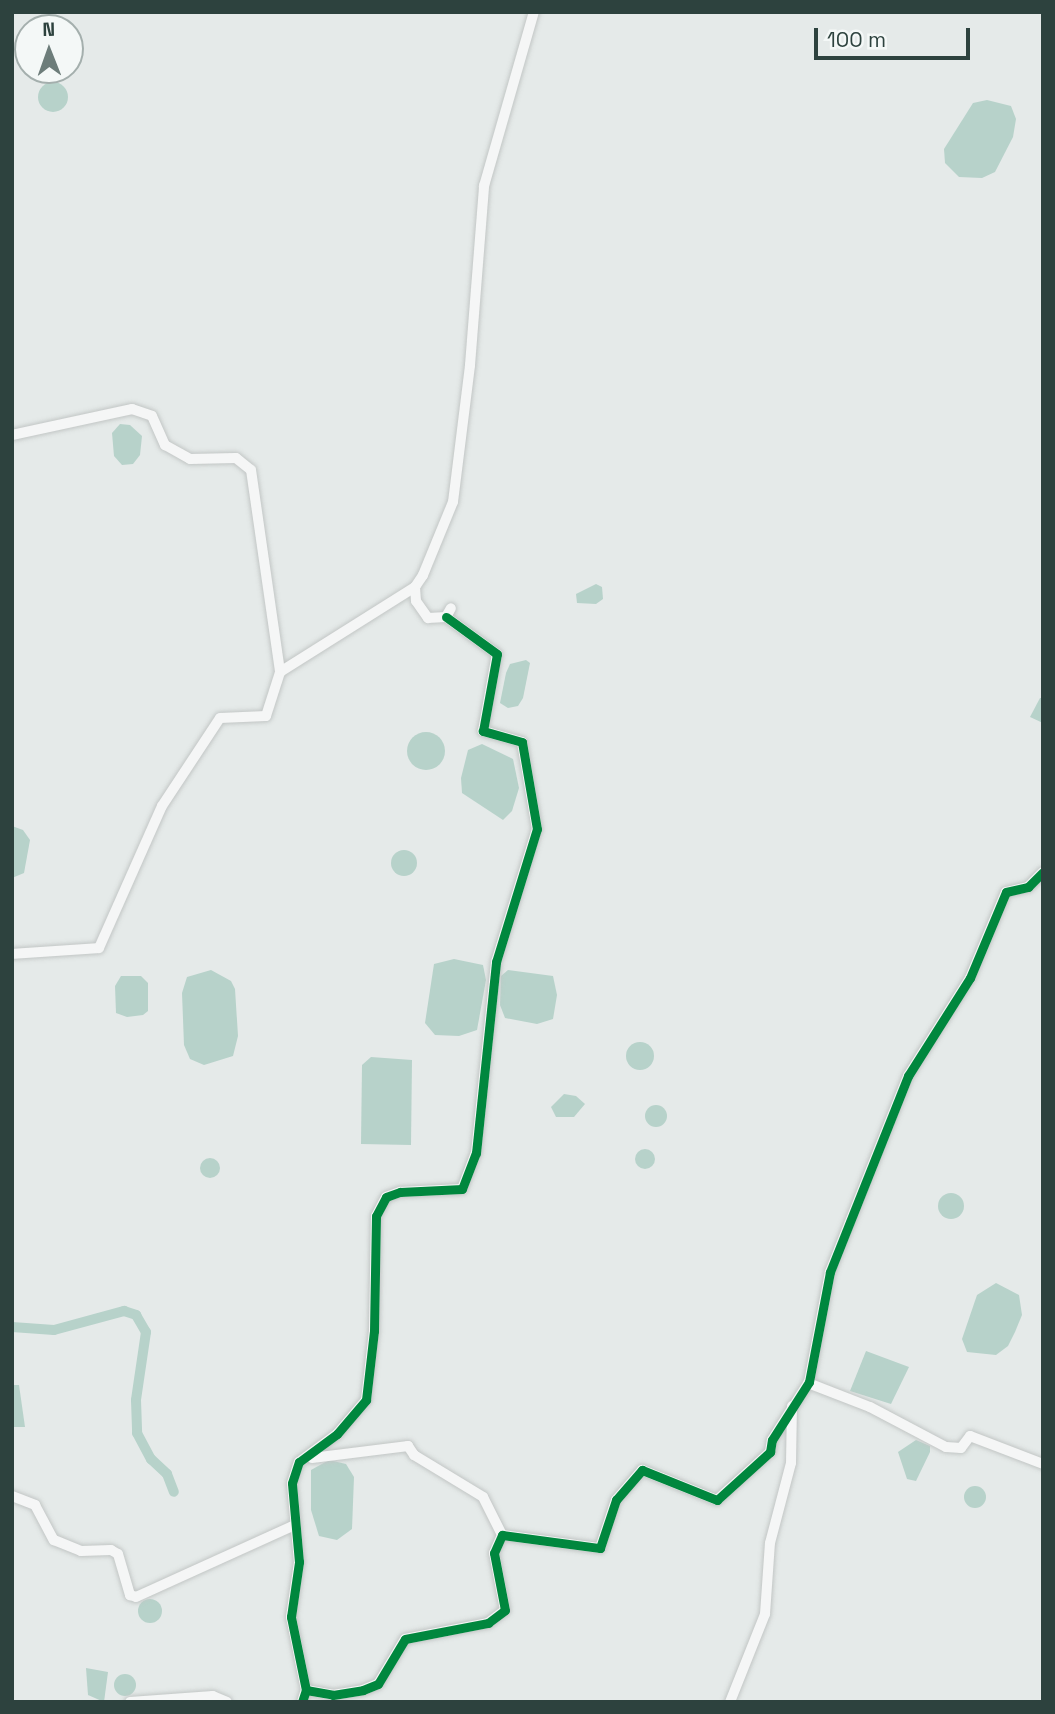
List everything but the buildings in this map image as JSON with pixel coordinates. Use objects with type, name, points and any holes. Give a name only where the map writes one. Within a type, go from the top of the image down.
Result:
[{"type":"street","points":[[280,672],[415,587],[435,552],[453,502],[470,365],[484,186],[534,12]]},
{"type":"street","points":[[12,435],[132,409],[152,416],[165,445],[190,459],[236,458],[250,470],[280,672],[266,716],[220,718],[191,762],[133,863],[99,948],[12,954]]},
{"type":"street","points":[[309,1459],[366,1400],[374,1331],[376,1216],[386,1198],[400,1192],[462,1189],[475,1153],[496,962],[537,829],[522,742],[483,731],[497,653],[449,613],[428,618],[416,601],[415,587]]},
{"type":"street","points":[[502,1535],[600,1548],[616,1500],[642,1470],[717,1500],[770,1452],[792,1406],[808,1383],[830,1272],[908,1076],[965,988],[995,927],[1006,892],[1028,887],[1043,872]]},
{"type":"street","points":[[808,1383],[870,1407],[946,1447],[961,1448],[970,1436],[1043,1464]]},
{"type":"street","points":[[730,1702],[765,1614],[770,1544],[792,1463],[792,1406]]},
{"type":"street","points":[[302,1702],[306,1690],[291,1617],[299,1562],[292,1483],[299,1462],[408,1446],[414,1455],[483,1497],[502,1535],[495,1553],[505,1610],[488,1623],[405,1639],[378,1684],[363,1690],[333,1695],[306,1690]]},
{"type":"street","points":[[12,1496],[35,1505],[54,1541],[81,1551],[111,1550],[118,1554],[130,1595],[136,1597],[295,1525]]},
{"type":"street","points":[[130,1702],[198,1696],[227,1702]]},
{"type":"shaded area","points":[[45,84],[61,84],[67,91],[67,103],[59,111],[47,111],[39,103],[39,91]]},
{"type":"shaded area","points":[[987,100],[1011,106],[1016,119],[1013,137],[995,172],[982,178],[959,177],[945,163],[944,149],[973,103]]},
{"type":"shaded area","points":[[120,424],[130,425],[142,436],[140,455],[133,464],[122,465],[114,456],[112,433]]},
{"type":"shaded area","points":[[596,584],[602,587],[603,599],[596,604],[577,603],[576,594]]},
{"type":"shaded area","points":[[526,660],[530,663],[523,698],[518,706],[508,708],[500,703],[506,673],[510,664]]},
{"type":"shaded area","points":[[1040,698],[1043,698],[1043,723],[1030,717]]},
{"type":"shaded area","points":[[426,732],[439,738],[445,751],[439,764],[426,770],[413,764],[407,751],[413,738]]},
{"type":"shaded area","points":[[482,744],[513,759],[519,788],[512,811],[503,820],[462,793],[461,778],[468,750]]},
{"type":"shaded area","points":[[12,826],[23,830],[30,840],[24,873],[12,878]]},
{"type":"shaded area","points":[[404,850],[413,854],[417,863],[413,872],[404,876],[395,872],[391,863],[395,854]]},
{"type":"shaded area","points":[[454,959],[483,965],[486,980],[477,1030],[459,1036],[435,1035],[425,1023],[434,964]]},
{"type":"shaded area","points":[[211,970],[231,981],[235,989],[238,1036],[233,1056],[204,1065],[190,1059],[184,1045],[182,993],[187,977]]},
{"type":"shaded area","points":[[508,970],[553,976],[557,995],[553,1019],[537,1024],[505,1018],[500,1005],[501,976]]},
{"type":"shaded area","points":[[121,976],[141,976],[148,983],[148,1011],[143,1015],[127,1017],[116,1013],[115,986]]},
{"type":"shaded area","points":[[640,1042],[650,1046],[654,1056],[650,1066],[640,1070],[630,1066],[626,1056],[630,1046]]},
{"type":"shaded area","points":[[371,1057],[412,1060],[411,1145],[361,1144],[362,1065]]},
{"type":"shaded area","points":[[564,1094],[576,1096],[585,1104],[574,1117],[556,1117],[551,1107]]},
{"type":"shaded area","points":[[656,1105],[664,1108],[667,1116],[664,1124],[656,1127],[648,1124],[645,1116],[648,1108]]},
{"type":"shaded area","points":[[645,1149],[652,1152],[655,1159],[652,1166],[645,1169],[638,1166],[635,1159],[638,1152]]},
{"type":"shaded area","points":[[206,1158],[214,1158],[220,1168],[214,1178],[206,1178],[200,1172],[200,1164]]},
{"type":"shaded area","points":[[951,1193],[960,1197],[964,1206],[960,1215],[951,1219],[942,1215],[938,1206],[942,1197]]},
{"type":"shaded area","points":[[996,1283],[1019,1295],[1022,1315],[1015,1332],[1008,1346],[996,1355],[967,1352],[962,1339],[977,1295]]},
{"type":"shaded area","points":[[866,1351],[909,1367],[891,1404],[850,1391]]},
{"type":"shaded area","points":[[12,1385],[19,1385],[25,1427],[12,1427]]},
{"type":"shaded area","points":[[916,1440],[930,1446],[930,1452],[916,1481],[907,1479],[898,1452]]},
{"type":"shaded area","points":[[329,1460],[346,1464],[354,1477],[352,1529],[337,1540],[319,1536],[311,1510],[311,1470]]},
{"type":"shaded area","points":[[975,1486],[983,1489],[986,1497],[983,1505],[975,1508],[967,1505],[964,1497],[967,1489]]},
{"type":"shaded area","points":[[150,1599],[158,1603],[162,1611],[158,1619],[150,1623],[142,1619],[138,1611],[142,1603]]},
{"type":"shaded area","points":[[86,1668],[108,1672],[104,1702],[88,1695]]},
{"type":"shaded area","points":[[125,1674],[135,1681],[136,1685],[129,1695],[125,1696],[115,1689],[114,1685],[121,1675]]},
{"type":"waterway","points":[[12,1327],[54,1330],[124,1311],[136,1315],[146,1332],[136,1400],[137,1433],[151,1459],[167,1474],[174,1492]]},
{"type":"cycle path","points":[[302,1702],[306,1690],[291,1617],[299,1562],[292,1483],[299,1462],[337,1434],[366,1400],[374,1331],[376,1216],[386,1197],[400,1192],[462,1189],[476,1153],[496,962],[537,829],[522,742],[483,731],[497,654],[446,617]]},
{"type":"cycle path","points":[[306,1690],[333,1695],[363,1690],[378,1684],[405,1639],[488,1623],[505,1610],[494,1553],[502,1535],[600,1548],[616,1500],[642,1470],[717,1500],[770,1452],[772,1440],[809,1382],[830,1272],[908,1076],[970,978],[1006,892],[1028,887],[1043,872]]}]
